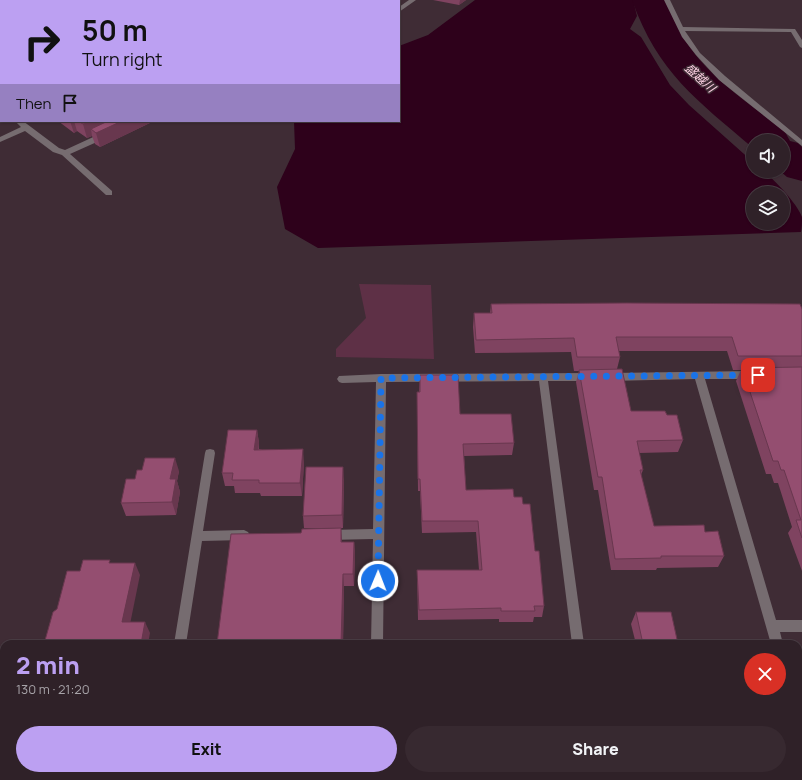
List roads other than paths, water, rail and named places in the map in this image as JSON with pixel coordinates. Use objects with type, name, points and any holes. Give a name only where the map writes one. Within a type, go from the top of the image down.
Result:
[{"type":"street","points":[[400,9],[413,0]]},
{"type":"street","points":[[667,0],[681,29],[698,54],[713,70],[802,144]]},
{"type":"street","points":[[681,29],[793,30],[802,46]]},
{"type":"street","points":[[20,122],[56,150],[65,154],[108,193]]},
{"type":"street","points":[[0,140],[26,128]]},
{"type":"street","points":[[65,154],[113,131]]},
{"type":"street","points":[[342,379],[762,375]]},
{"type":"street","points":[[699,376],[776,640]]},
{"type":"street","points":[[543,377],[577,640]]},
{"type":"street","points":[[377,640],[381,378]]},
{"type":"street","points":[[181,640],[210,453]]},
{"type":"street","points":[[315,535],[378,534]]},
{"type":"street","points":[[197,536],[252,535]]},
{"type":"street","points":[[772,626],[802,626]]},
{"type":"waterway","name":"盛越川","points":[[649,0],[663,34],[672,50],[683,64],[714,95],[761,134]]},
{"type":"waterway","name":"盛越川","points":[[790,158],[802,168]]}]
